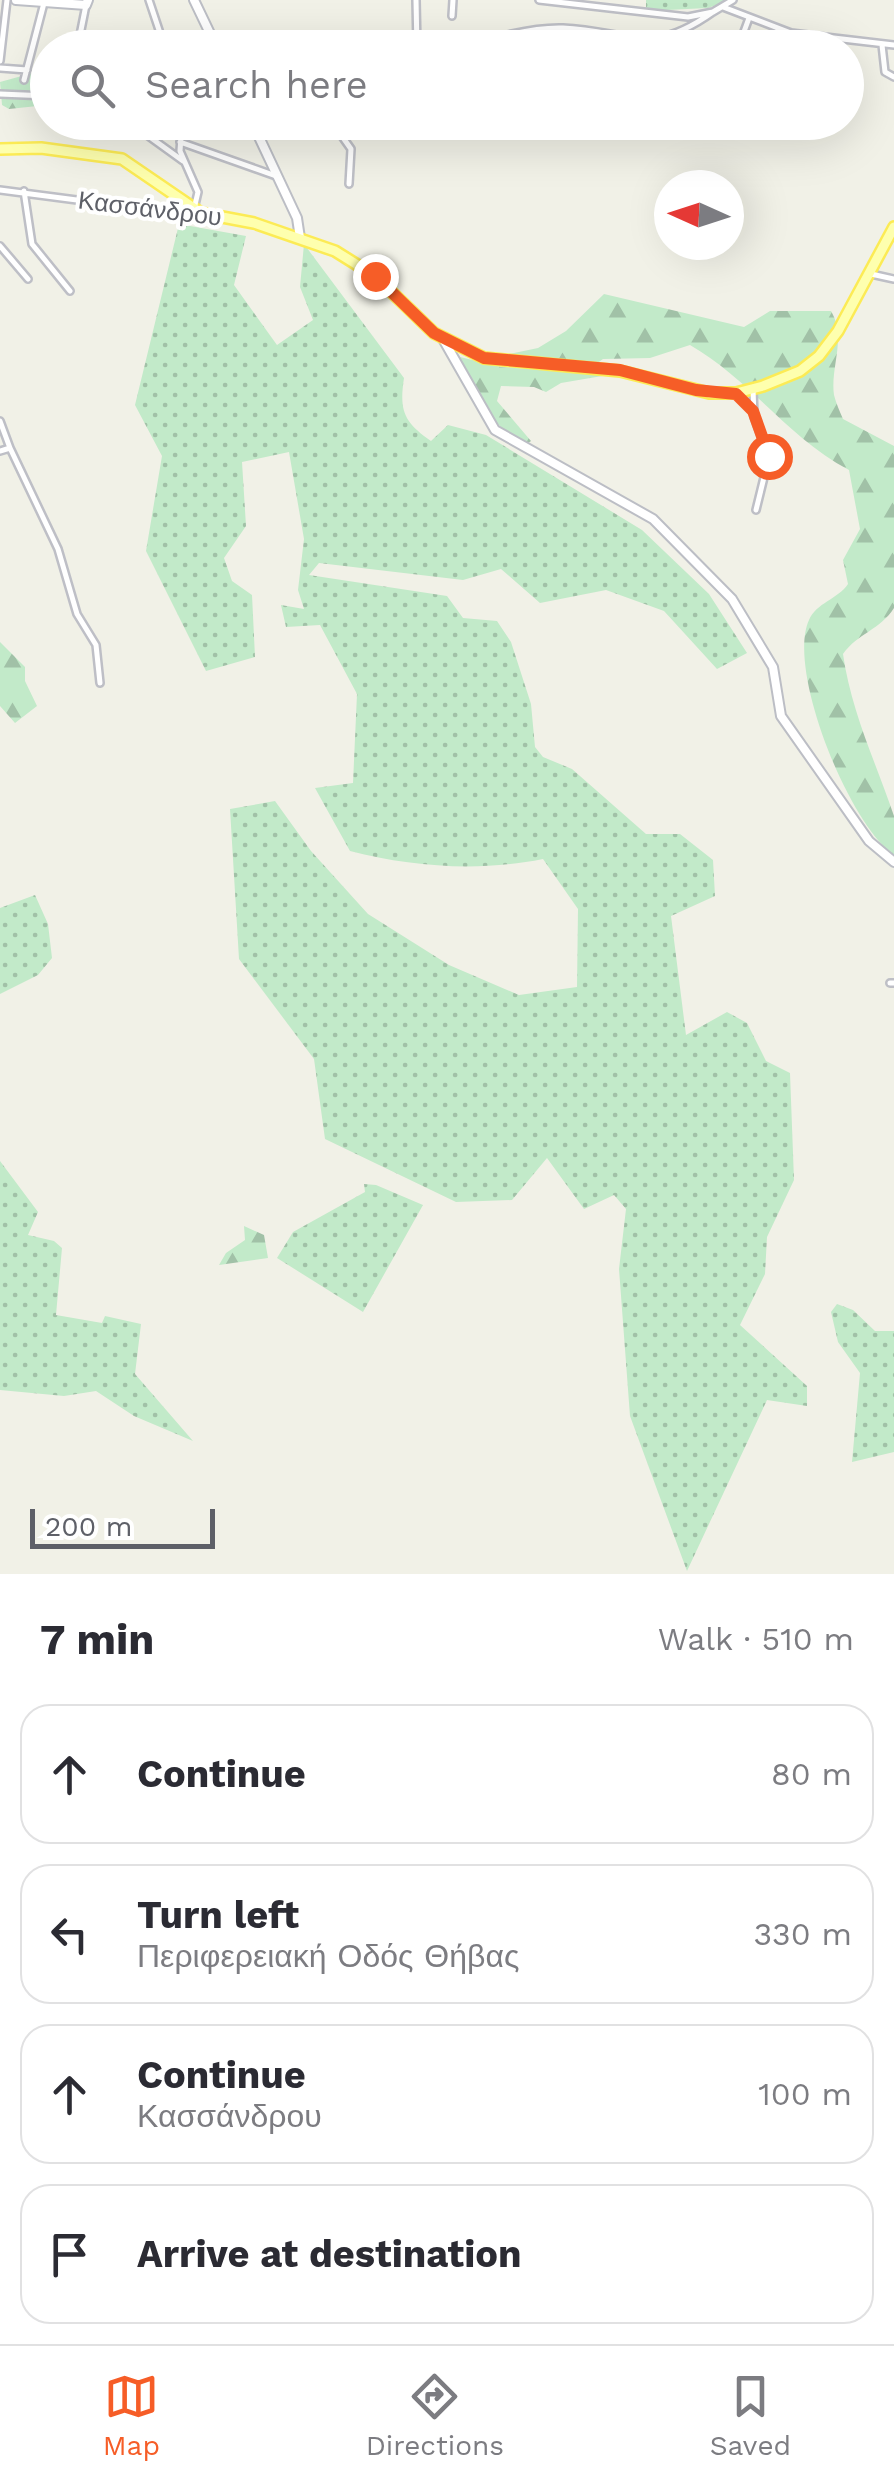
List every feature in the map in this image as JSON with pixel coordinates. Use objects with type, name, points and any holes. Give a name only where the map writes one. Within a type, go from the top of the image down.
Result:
[{"type":"main road","points":[[0,149],[40,148],[112,156],[138,168],[189,211]]},
{"type":"main road","name":"Κασσάνδρου","points":[[189,211],[300,238],[357,263],[443,339]]},
{"type":"main road","points":[[443,339],[499,361],[620,370],[696,390],[736,394],[753,390],[800,371],[819,356],[838,330],[894,227]]},
{"type":"street","points":[[7,0],[0,65],[26,70]]},
{"type":"street","points":[[16,0],[87,3],[81,30]]},
{"type":"street","points":[[150,0],[159,30]]},
{"type":"street","points":[[194,0],[208,30]]},
{"type":"street","points":[[416,0],[416,30]]},
{"type":"street","points":[[452,16],[453,0]]},
{"type":"street","points":[[539,0],[647,15],[688,17],[712,12]]},
{"type":"street","points":[[681,30],[733,0]]},
{"type":"street","points":[[36,30],[44,1]]},
{"type":"street","points":[[723,7],[778,30]]},
{"type":"street","points":[[745,30],[749,18]]},
{"type":"street","points":[[548,30],[574,30]]},
{"type":"street","points":[[864,42],[894,45]]},
{"type":"street","points":[[882,46],[885,72],[894,77]]},
{"type":"street","points":[[24,80],[30,55]]},
{"type":"street","points":[[0,94],[30,95]]},
{"type":"street","points":[[154,140],[183,161],[196,180],[189,211]]},
{"type":"street","points":[[260,140],[297,218],[300,238]]},
{"type":"street","points":[[345,140],[351,148],[349,184]]},
{"type":"street","points":[[183,161],[180,142],[276,176]]},
{"type":"street","name":"Κασσάνδρου","points":[[0,190],[189,211]]},
{"type":"street","points":[[24,191],[32,244],[70,291]]},
{"type":"street","points":[[0,246],[28,279]]},
{"type":"street","points":[[868,273],[894,279]]},
{"type":"street","points":[[443,339],[496,430],[654,518],[732,599],[773,667],[782,716],[869,841],[894,862]]},
{"type":"street","points":[[753,390],[753,411],[769,456],[756,510]]},
{"type":"street","points":[[736,394],[753,411]]},
{"type":"street","points":[[0,421],[58,549],[77,614],[96,645],[100,682]]},
{"type":"street","points":[[0,450],[10,448]]},
{"type":"green space","points":[[646,0],[731,0],[708,8],[646,11]]},
{"type":"green space","points":[[30,74],[30,107],[9,109],[2,105],[0,82]]},
{"type":"green space","points":[[179,224],[246,236],[234,285],[277,345],[313,320],[300,287],[304,244],[404,378],[403,407],[415,428],[431,441],[448,425],[486,435],[642,530],[709,594],[747,653],[717,669],[664,611],[606,590],[540,603],[501,569],[463,580],[319,563],[309,575],[447,596],[463,618],[497,621],[511,642],[531,704],[535,747],[543,757],[572,769],[646,834],[680,834],[713,860],[715,896],[671,916],[686,1035],[727,1012],[747,1023],[766,1061],[790,1073],[794,1180],[767,1237],[765,1274],[740,1325],[807,1386],[807,1406],[767,1400],[687,1571],[630,1416],[619,1269],[626,1209],[614,1195],[584,1209],[547,1158],[512,1200],[456,1202],[325,1139],[314,1059],[239,959],[230,809],[275,801],[311,851],[368,914],[449,965],[519,995],[577,987],[578,909],[543,859],[446,866],[350,851],[315,788],[353,783],[357,694],[320,625],[286,627],[281,605],[304,609],[298,590],[304,539],[289,452],[242,462],[246,526],[224,558],[232,581],[252,595],[255,657],[206,671],[146,551],[162,456],[135,405]]},
{"type":"green space","points":[[604,294],[744,327],[770,311],[831,311],[838,332],[834,395],[843,419],[894,446],[894,608],[843,654],[858,716],[894,816],[894,855],[877,839],[842,781],[826,745],[806,674],[804,643],[809,620],[848,584],[843,560],[860,529],[849,470],[807,442],[732,375],[690,345],[650,358],[603,359],[596,364],[499,356],[538,348],[566,331]]},
{"type":"green space","points":[[456,356],[501,367],[608,375],[561,383],[546,392],[534,387],[501,386],[497,401],[531,441],[527,444],[514,438],[493,418]]},
{"type":"green space","points":[[0,642],[25,667],[25,681],[37,706],[15,723],[0,706]]},
{"type":"green space","points":[[35,895],[48,924],[52,958],[38,975],[0,994],[0,908]]},
{"type":"green space","points":[[0,1161],[38,1212],[28,1235],[54,1241],[62,1248],[56,1315],[102,1323],[105,1316],[141,1324],[135,1374],[193,1441],[134,1416],[96,1391],[64,1396],[0,1390]]},
{"type":"green space","points":[[364,1184],[376,1185],[423,1205],[363,1312],[277,1258],[293,1232],[365,1192]]},
{"type":"green space","points":[[244,1226],[264,1235],[268,1258],[219,1265],[226,1253],[245,1240]]},
{"type":"green space","points":[[837,1304],[853,1310],[875,1331],[894,1331],[894,1452],[852,1462],[860,1373],[838,1342],[831,1312]]},
{"type":"route","points":[[375,276],[434,333],[484,358],[620,370],[696,390],[736,394],[753,411],[769,456]]}]
